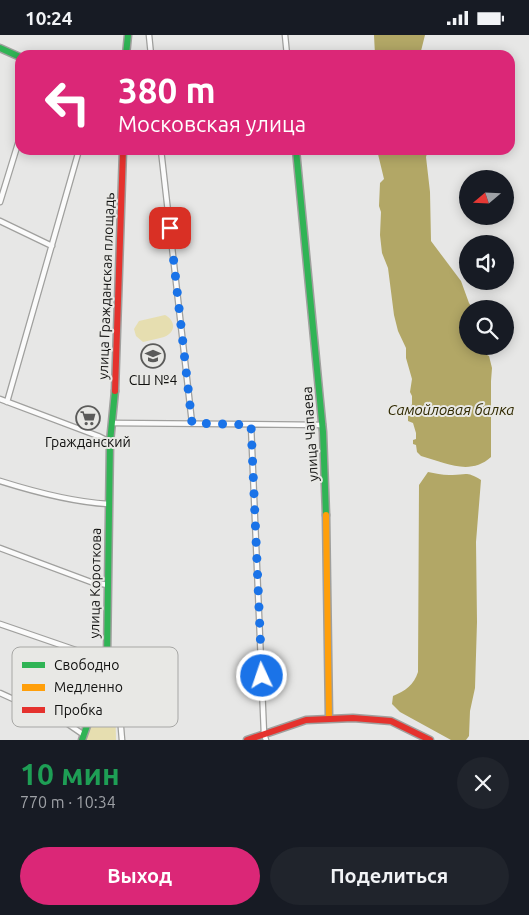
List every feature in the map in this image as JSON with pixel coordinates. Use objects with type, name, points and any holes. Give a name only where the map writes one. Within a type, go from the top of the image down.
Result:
[{"type":"street","points":[[126,50],[128,35]]},
{"type":"street","points":[[149,35],[150,50]]},
{"type":"street","points":[[285,35],[286,50]]},
{"type":"street","points":[[0,48],[15,55]]},
{"type":"street","points":[[0,202],[15,153]]},
{"type":"street","points":[[7,402],[78,155]]},
{"type":"street","name":"улица Гражданская площадь","points":[[112,423],[117,376],[123,155]]},
{"type":"street","points":[[162,155],[192,423]]},
{"type":"street","name":"улица Чапаева","points":[[296,155],[323,425],[330,718]]},
{"type":"street","points":[[0,221],[52,246]]},
{"type":"street","points":[[0,399],[110,442]]},
{"type":"street","points":[[112,423],[323,425]]},
{"type":"street","name":"улица Короткова","points":[[107,647],[108,504],[112,423]]},
{"type":"street","points":[[251,425],[265,737]]},
{"type":"street","points":[[0,481],[48,495],[108,504]]},
{"type":"street","points":[[0,548],[91,582],[108,585]]},
{"type":"street","points":[[0,624],[65,647]]},
{"type":"street","points":[[0,693],[12,698]]},
{"type":"street","points":[[247,740],[265,737],[306,720],[330,718],[391,721],[430,740]]},
{"type":"street","points":[[71,727],[83,737]]},
{"type":"street","points":[[121,727],[122,740]]},
{"type":"shaded area","points":[[165,315],[173,323],[173,329],[168,335],[143,342],[136,336],[134,329],[139,321]]},
{"type":"shaded area","points":[[89,727],[116,727],[116,740],[85,740]]},
{"type":"water","points":[[374,35],[425,35],[421,50],[375,50]]},
{"type":"water","name":"Самойловая балка","points":[[378,155],[427,155],[430,192],[431,241],[459,278],[459,290],[464,290],[468,300],[459,300],[459,355],[487,355],[489,356],[492,368],[491,457],[475,466],[458,466],[421,456],[417,452],[416,445],[413,444],[413,440],[416,439],[416,433],[413,423],[408,421],[408,414],[412,404],[410,392],[412,379],[406,358],[406,348],[398,331],[394,315],[388,268],[382,253],[380,235],[381,212],[379,206],[380,183],[384,179]]},
{"type":"water","points":[[428,472],[446,475],[468,474],[481,480],[476,542],[477,622],[475,688],[470,711],[469,736],[466,740],[451,740],[400,712],[392,704],[393,696],[408,687],[414,681],[418,672],[419,485]]},
{"type":"traffic: fast","points":[[126,50],[128,35]]},
{"type":"traffic: fast","points":[[0,48],[15,55]]},
{"type":"traffic: fast","points":[[296,155],[323,432],[326,515]]},
{"type":"traffic: fast","points":[[107,647],[110,442],[115,391]]},
{"type":"traffic: fast","points":[[82,740],[87,727]]},
{"type":"traffic: slow","points":[[326,515],[329,718]]},
{"type":"traffic: jam","points":[[115,391],[123,155]]},
{"type":"traffic: jam","points":[[247,740],[306,720],[353,718],[391,721],[430,740]]},
{"type":"place","name":"СШ №4","points":[[153,356]]},
{"type":"place","name":"Гражданский","points":[[88,418]]},
{"type":"route","points":[[170,228],[192,423],[251,425],[262,676]]}]
